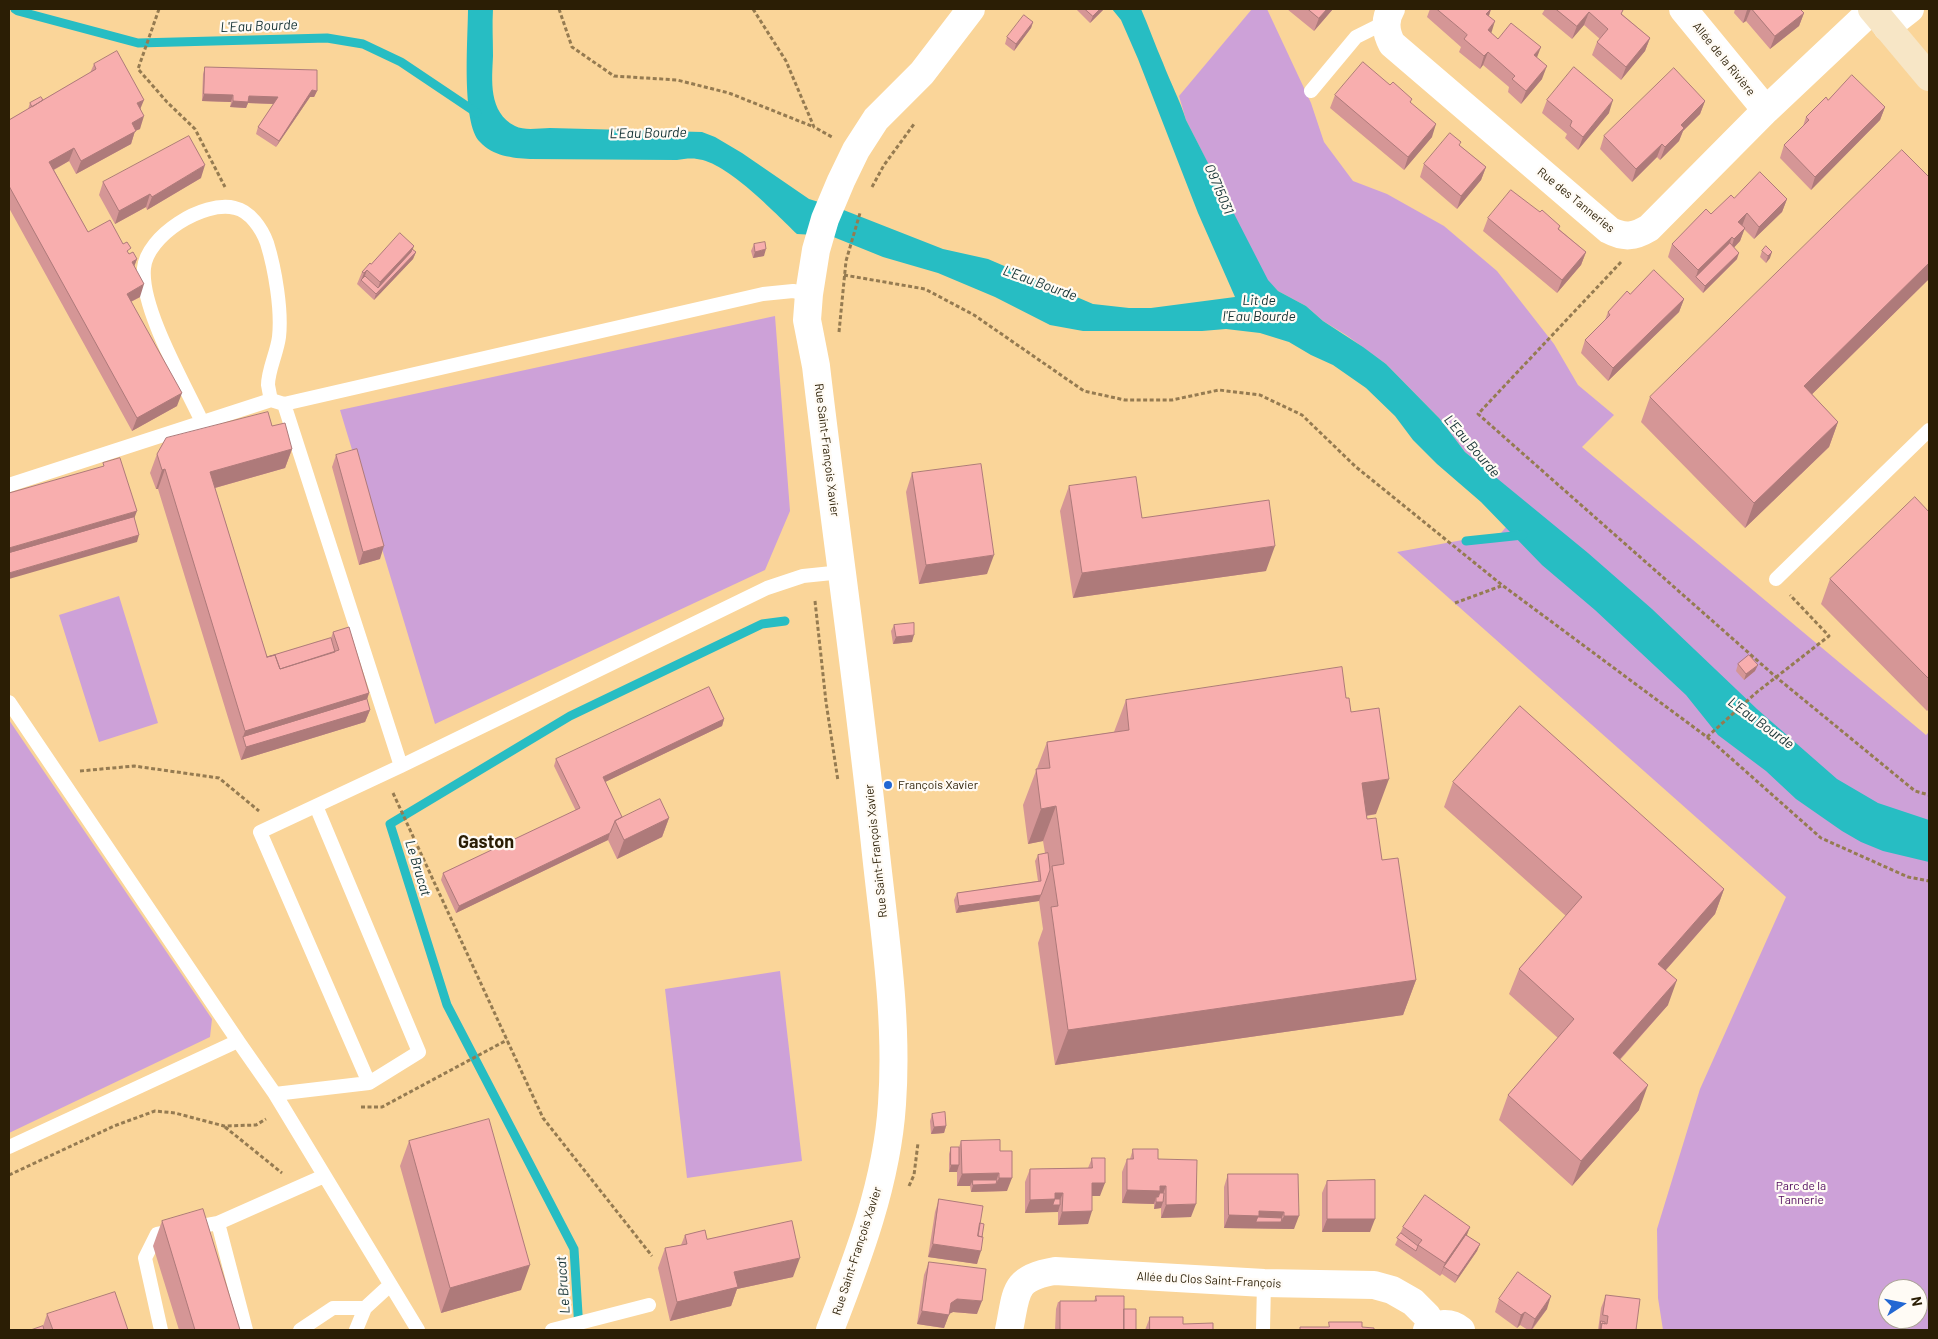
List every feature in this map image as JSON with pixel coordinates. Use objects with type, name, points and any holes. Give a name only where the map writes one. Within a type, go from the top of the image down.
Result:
[{"type":"main road","points":[[1877,15],[1929,77]]},
{"type":"street","name":"Rue Saint-François Xavier","points":[[816,366],[835,261],[825,219],[852,196],[856,150],[876,119],[922,73],[971,9]]},
{"type":"street","name":"Allée de la Rivière","points":[[1683,9],[1766,110]]},
{"type":"street","name":"Rue des Tanneries","points":[[1389,16],[1387,34],[1392,44],[1609,230],[1630,236],[1639,234],[1649,228],[1766,110],[1877,15],[1910,9]]},
{"type":"street","name":"Rue Saint-François Xavier","points":[[830,1330],[855,1263],[883,1171],[892,1106],[894,1064],[893,1019],[862,723],[816,366],[807,320],[809,294],[835,261]]},
{"type":"street","name":"Allée du Clos Saint-François","points":[[1010,1330],[1017,1292],[1025,1280],[1039,1274],[1055,1271],[1264,1283],[1374,1285],[1392,1290],[1412,1302],[1427,1316],[1430,1328],[1448,1324],[1461,1330]]},
{"type":"lane","points":[[1311,91],[1356,37],[1389,16]]},
{"type":"lane","points":[[202,424],[159,331],[150,307],[144,280],[144,267],[148,253],[159,239],[176,225],[198,212],[216,208],[234,208],[245,213],[257,224],[266,242],[278,306],[279,337],[268,384],[278,402],[401,766]]},
{"type":"lane","points":[[9,485],[278,402],[763,294],[793,291],[809,294]]},
{"type":"lane","points":[[1776,579],[1929,430]]},
{"type":"lane","points":[[369,1082],[260,832],[401,766],[767,588],[803,576],[842,572]]},
{"type":"lane","points":[[9,702],[275,1094],[418,1330]]},
{"type":"lane","points":[[275,1094],[369,1082],[419,1052],[316,806]]},
{"type":"lane","points":[[9,1147],[238,1041]]},
{"type":"lane","points":[[161,1330],[145,1258],[157,1234],[218,1223],[324,1176]]},
{"type":"lane","points":[[218,1223],[246,1330]]},
{"type":"lane","points":[[1263,1330],[1264,1283]]},
{"type":"lane","points":[[356,1330],[365,1308],[390,1285]]},
{"type":"lane","points":[[552,1330],[649,1305]]},
{"type":"lane","points":[[300,1330],[333,1308],[365,1308]]},
{"type":"path","points":[[159,9],[138,69],[167,102],[195,129],[234,208]]},
{"type":"path","points":[[559,9],[572,47],[614,76],[677,80],[729,93],[814,127],[835,139]]},
{"type":"path","points":[[754,9],[786,61],[814,127]]},
{"type":"path","points":[[852,196],[835,261],[925,289],[974,315],[1084,391],[1125,400],[1172,400],[1219,390],[1260,394],[1302,415],[1356,467],[1502,585],[1707,737],[1821,838],[1908,878],[1929,881]]},
{"type":"path","points":[[1630,236],[1632,249],[1478,414],[1776,677],[1915,791],[1929,795]]},
{"type":"path","points":[[812,575],[826,702],[839,789]]},
{"type":"path","points":[[1707,737],[1757,692],[1829,636],[1776,579]]},
{"type":"path","points":[[1455,602],[1502,585]]},
{"type":"path","points":[[57,772],[134,766],[219,778],[255,807],[272,826]]},
{"type":"path","points":[[384,774],[544,1118],[652,1256]]},
{"type":"path","points":[[9,1175],[114,1126],[155,1111],[175,1113],[224,1126],[256,1125],[283,1107]]},
{"type":"path","points":[[224,1126],[298,1187]]},
{"type":"green space","name":"Parc de la Tannerie","points":[[1252,9],[1267,9],[1311,103],[1324,142],[1353,181],[1387,194],[1444,226],[1497,271],[1554,344],[1578,385],[1614,415],[1582,447],[1926,735],[1929,732],[1929,1330],[1663,1330],[1658,1298],[1657,1229],[1700,1089],[1786,897],[1397,552],[1501,533],[1526,503],[1465,452],[1440,419],[1386,364],[1323,321],[1306,306],[1278,291],[1267,280],[1186,120],[1179,96]]},
{"type":"green space","points":[[775,316],[790,511],[765,570],[435,724],[340,410]]},
{"type":"green space","points":[[119,596],[158,723],[99,742],[59,615]]},
{"type":"green space","points":[[9,720],[212,1019],[210,1037],[9,1133]]},
{"type":"green space","points":[[780,971],[802,1161],[687,1178],[665,989]]},
{"type":"water","name":"Lit de l'Eau Bourde","points":[[468,9],[493,9],[492,85],[494,95],[500,113],[506,120],[519,128],[702,132],[715,137],[742,153],[809,199],[841,209],[943,249],[988,259],[1093,304],[1129,308],[1151,308],[1235,297],[1198,213],[1138,59],[1121,20],[1112,9],[1141,9],[1186,120],[1268,280],[1278,291],[1306,306],[1323,321],[1386,364],[1440,419],[1465,452],[1588,553],[1652,609],[1757,709],[1837,779],[1878,803],[1929,820],[1929,862],[1883,851],[1861,842],[1842,831],[1796,799],[1766,771],[1718,735],[1686,695],[1595,610],[1542,565],[1481,502],[1437,464],[1413,440],[1395,416],[1366,388],[1333,365],[1289,342],[1260,333],[1226,329],[1202,331],[1083,331],[1050,325],[995,297],[938,273],[883,257],[831,236],[797,234],[750,190],[722,169],[709,162],[697,159],[530,159],[510,157],[497,153],[480,142],[474,132],[470,117],[467,79]]},
{"type":"building","points":[[1085,9],[1100,9],[1093,16]]},
{"type":"building","points":[[1308,9],[1327,9],[1319,18]]},
{"type":"building","points":[[1437,9],[1491,9],[1486,14],[1495,21],[1488,30],[1498,39],[1511,23],[1541,47],[1534,55],[1547,66],[1526,91],[1512,79],[1515,76],[1488,52],[1484,56],[1464,39],[1467,35]]},
{"type":"building","points":[[1556,9],[1621,9],[1623,10],[1621,14],[1650,38],[1626,67],[1597,42],[1608,29],[1589,12],[1577,26]]},
{"type":"building","points":[[1752,9],[1800,9],[1804,13],[1775,36]]},
{"type":"building","points":[[1024,15],[1033,22],[1016,44],[1007,37]]},
{"type":"building","points":[[117,51],[144,100],[137,103],[144,116],[132,123],[136,131],[81,161],[74,148],[49,162],[88,232],[110,220],[123,244],[127,242],[131,248],[127,251],[129,254],[133,252],[137,259],[132,262],[144,284],[127,294],[182,393],[137,418],[9,186],[9,120],[96,69],[94,64]]},
{"type":"building","points":[[1363,62],[1390,85],[1393,82],[1412,99],[1410,102],[1436,124],[1408,157],[1335,95]]},
{"type":"building","points":[[205,67],[317,70],[317,91],[312,90],[279,141],[258,127],[278,97],[249,96],[248,102],[233,101],[233,95],[204,94]]},
{"type":"building","points":[[1574,67],[1613,100],[1583,137],[1570,126],[1572,121],[1547,100]]},
{"type":"building","points":[[1674,68],[1705,101],[1681,125],[1684,128],[1665,147],[1662,144],[1636,169],[1604,136]]},
{"type":"building","points":[[1852,75],[1885,107],[1815,177],[1784,145],[1809,120],[1806,117],[1826,97],[1828,100]]},
{"type":"building","points":[[41,97],[43,100],[32,107],[30,103]]},
{"type":"building","points":[[1450,133],[1461,142],[1459,145],[1486,167],[1461,196],[1424,164]]},
{"type":"building","points":[[189,136],[205,165],[152,197],[150,194],[119,211],[103,182]]},
{"type":"building","points":[[1902,150],[1929,177],[1929,263],[1804,386],[1838,422],[1754,503],[1650,397]]},
{"type":"building","points":[[1760,172],[1787,199],[1759,227],[1747,213],[1738,222],[1745,228],[1734,239],[1732,237],[1698,270],[1672,244],[1706,209],[1711,214],[1731,195],[1734,198]]},
{"type":"building","points":[[1511,190],[1540,212],[1542,210],[1560,226],[1558,229],[1586,252],[1562,280],[1488,218]]},
{"type":"building","points":[[400,233],[414,246],[380,282],[367,270],[364,273],[362,272],[371,264]]},
{"type":"building","points":[[765,242],[766,249],[755,252],[754,244]]},
{"type":"building","points":[[1730,243],[1739,253],[1705,286],[1696,277]]},
{"type":"building","points":[[1766,246],[1772,252],[1768,256],[1762,251]]},
{"type":"building","points":[[412,249],[416,252],[376,294],[361,280],[365,276],[378,288]]},
{"type":"building","points":[[1654,270],[1684,299],[1613,368],[1585,340],[1610,315],[1608,312],[1627,291],[1630,294]]},
{"type":"building","points":[[268,412],[272,426],[285,423],[292,449],[210,472],[267,657],[275,655],[280,669],[339,650],[333,632],[349,627],[369,693],[245,731],[165,469],[162,470],[157,454],[166,438]]},
{"type":"building","points":[[357,449],[384,546],[363,552],[336,455]]},
{"type":"building","points":[[120,458],[137,511],[9,548],[9,493],[104,466],[103,463]]},
{"type":"building","points":[[981,464],[994,555],[926,565],[912,473]]},
{"type":"building","points":[[1136,477],[1142,518],[1269,500],[1275,546],[1082,573],[1069,486]]},
{"type":"building","points":[[1915,497],[1929,512],[1929,679],[1830,579]]},
{"type":"building","points":[[134,517],[139,535],[9,573],[9,553]]},
{"type":"building","points":[[914,623],[914,635],[896,637],[894,625]]},
{"type":"building","points":[[331,638],[335,652],[280,669],[275,655],[267,657]]},
{"type":"building","points":[[1749,655],[1758,665],[1746,674],[1738,664]]},
{"type":"building","points":[[1342,667],[1346,698],[1349,698],[1351,712],[1379,708],[1389,779],[1362,783],[1367,819],[1376,818],[1382,860],[1398,858],[1416,980],[1068,1030],[1051,907],[1058,906],[1052,866],[1064,864],[1056,806],[1041,809],[1036,769],[1050,768],[1047,742],[1129,730],[1126,700]]},
{"type":"building","points":[[709,687],[724,719],[603,777],[622,817],[615,821],[610,833],[459,906],[443,873],[580,808],[556,759]]},
{"type":"building","points":[[367,699],[370,710],[246,747],[243,737]]},
{"type":"building","points":[[1520,706],[1724,889],[1658,964],[1677,980],[1613,1053],[1648,1085],[1581,1161],[1508,1095],[1574,1019],[1519,969],[1582,897],[1453,782]]},
{"type":"building","points":[[660,799],[669,818],[624,840],[615,821]]},
{"type":"building","points":[[1048,853],[1050,870],[1041,895],[959,906],[957,893],[1041,881],[1038,855]]},
{"type":"building","points":[[945,1112],[946,1126],[934,1127],[932,1114]]},
{"type":"building","points":[[489,1119],[530,1265],[450,1288],[409,1141]]},
{"type":"building","points":[[1000,1140],[1000,1151],[1012,1151],[1012,1178],[999,1178],[999,1173],[962,1174],[961,1141]]},
{"type":"building","points":[[951,1147],[959,1147],[959,1165],[951,1165]]},
{"type":"building","points":[[1133,1149],[1158,1149],[1158,1159],[1197,1160],[1196,1204],[1166,1205],[1166,1186],[1160,1186],[1160,1191],[1127,1190],[1127,1159],[1133,1159]]},
{"type":"building","points":[[1092,1158],[1105,1158],[1105,1183],[1092,1183],[1092,1211],[1062,1212],[1063,1193],[1055,1193],[1055,1199],[1030,1200],[1030,1169],[1092,1168]]},
{"type":"building","points":[[1228,1174],[1298,1174],[1299,1216],[1284,1216],[1284,1212],[1259,1211],[1259,1216],[1229,1215]]},
{"type":"building","points":[[973,1180],[997,1180],[996,1184],[973,1185]]},
{"type":"building","points":[[1375,1180],[1375,1219],[1327,1219],[1327,1181]]},
{"type":"building","points":[[1160,1193],[1164,1193],[1163,1202],[1156,1202],[1156,1197]]},
{"type":"building","points":[[1425,1195],[1470,1227],[1445,1263],[1418,1245],[1422,1240],[1403,1227]]},
{"type":"building","points":[[939,1199],[983,1206],[978,1236],[983,1237],[981,1251],[933,1244]]},
{"type":"building","points":[[1055,1199],[1060,1199],[1060,1205],[1053,1205]]},
{"type":"building","points":[[203,1209],[240,1330],[195,1330],[162,1221]]},
{"type":"building","points":[[1258,1217],[1282,1218],[1281,1222],[1256,1222]]},
{"type":"building","points":[[792,1221],[800,1258],[734,1272],[738,1287],[677,1302],[665,1248],[687,1244],[685,1235],[705,1230],[707,1239]]},
{"type":"building","points":[[980,1223],[984,1224],[982,1237],[978,1236]]},
{"type":"building","points":[[1401,1233],[1418,1246],[1416,1251],[1397,1238]]},
{"type":"building","points":[[1466,1235],[1480,1244],[1458,1276],[1444,1267]]},
{"type":"building","points":[[929,1262],[986,1269],[982,1301],[957,1299],[951,1303],[949,1315],[922,1311]]},
{"type":"building","points":[[1518,1272],[1551,1296],[1535,1319],[1525,1312],[1521,1315],[1499,1299]]},
{"type":"building","points":[[115,1292],[128,1330],[53,1330],[47,1314]]},
{"type":"building","points":[[1606,1295],[1640,1299],[1636,1330],[1601,1330],[1602,1323],[1607,1324],[1608,1316],[1603,1315]]},
{"type":"building","points":[[1096,1296],[1124,1296],[1124,1330],[1060,1330],[1060,1301],[1096,1301]]},
{"type":"building","points":[[1124,1309],[1136,1309],[1136,1330],[1124,1330]]},
{"type":"building","points":[[1150,1317],[1183,1317],[1183,1324],[1213,1323],[1213,1330],[1150,1330]]},
{"type":"building","points":[[1329,1322],[1362,1322],[1362,1327],[1374,1328],[1374,1330],[1300,1330],[1300,1327],[1329,1327]]},
{"type":"building","points":[[43,1326],[44,1330],[31,1330]]},
{"type":"waterway","name":"L'Eau Bourde","points":[[15,9],[138,43],[327,38],[363,44],[401,62],[477,113]]},
{"type":"waterway","name":"Le Brucat","points":[[1466,541],[1523,535]]},
{"type":"waterway","name":"Le Brucat","points":[[579,1330],[574,1249],[447,1005],[390,824],[570,716],[762,624],[785,621]]},
{"type":"place","name":"François Xavier","points":[[888,785]]},
{"type":"district","name":"Gaston","points":[[486,842]]},
{"type":"water label","name":"O9715031","points":[[1219,189]]}]
